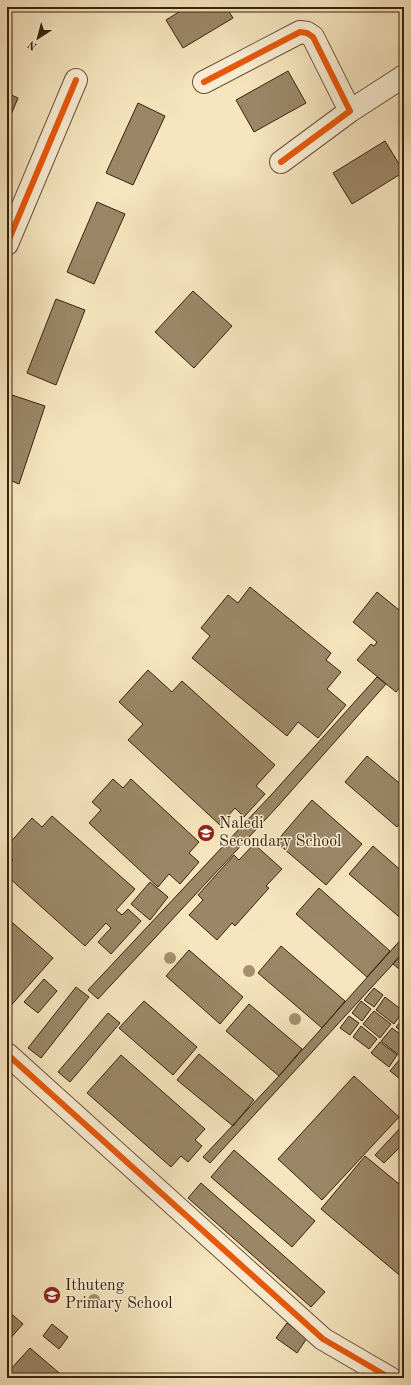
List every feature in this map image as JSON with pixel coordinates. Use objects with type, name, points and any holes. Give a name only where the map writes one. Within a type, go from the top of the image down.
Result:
[{"type":"street","points":[[204,82],[292,35],[300,32],[307,33],[313,38],[350,111]]},
{"type":"street","points":[[281,162],[350,111],[404,76]]},
{"type":"street","points":[[7,244],[76,80]]},
{"type":"street","points":[[7,1054],[323,1339],[390,1378]]},
{"type":"building","points":[[187,7],[226,7],[233,18],[183,48],[166,20]]},
{"type":"building","points":[[288,71],[306,103],[254,132],[236,100]]},
{"type":"building","points":[[7,93],[18,98],[7,124]]},
{"type":"building","points":[[138,103],[165,116],[133,185],[106,173]]},
{"type":"building","points":[[385,141],[404,172],[352,204],[333,173]]},
{"type":"building","points":[[97,202],[125,214],[94,284],[67,272]]},
{"type":"building","points":[[193,291],[232,326],[194,368],[155,332]]},
{"type":"building","points":[[56,299],[85,310],[56,385],[27,373]]},
{"type":"building","points":[[9,394],[45,406],[19,484],[7,479],[7,399]]},
{"type":"building","points":[[250,587],[331,653],[326,660],[341,672],[327,689],[346,705],[318,738],[298,722],[287,736],[192,658],[210,636],[201,628],[228,595],[238,603]]},
{"type":"building","points":[[377,592],[404,614],[404,682],[396,692],[357,660],[371,644],[374,646],[377,642],[353,622]]},
{"type":"building","points":[[148,670],[172,692],[182,681],[275,765],[256,786],[265,794],[244,817],[235,808],[220,825],[128,740],[143,724],[119,702]]},
{"type":"building","points":[[377,677],[386,684],[277,807],[98,999],[88,990],[272,794]]},
{"type":"building","points":[[367,756],[404,787],[404,819],[397,827],[345,782]]},
{"type":"building","points":[[113,779],[123,788],[131,779],[199,842],[189,853],[199,862],[180,884],[169,874],[158,887],[89,823],[101,810],[92,802]]},
{"type":"building","points":[[312,800],[362,844],[326,885],[276,842]]},
{"type":"building","points":[[52,816],[135,889],[116,910],[122,915],[128,909],[141,921],[111,954],[98,942],[111,928],[106,923],[85,946],[7,876],[7,866],[13,860],[7,855],[7,846],[32,818],[42,827]]},
{"type":"building","points":[[254,844],[282,869],[266,886],[269,888],[235,926],[232,923],[217,940],[189,915],[203,900],[198,895],[234,855],[239,860]]},
{"type":"building","points":[[373,846],[404,873],[404,921],[349,874]]},
{"type":"building","points":[[150,882],[168,897],[150,920],[131,904]]},
{"type":"building","points":[[319,888],[390,951],[367,977],[296,914]]},
{"type":"building","points":[[7,918],[53,958],[7,1010]]},
{"type":"building","points":[[404,936],[404,951],[393,964],[210,1163],[203,1157],[279,1076]]},
{"type":"building","points":[[281,946],[345,1001],[322,1028],[258,973]]},
{"type":"building","points":[[189,950],[243,997],[220,1024],[166,976]]},
{"type":"building","points":[[404,951],[404,973],[393,964]]},
{"type":"building","points":[[44,979],[57,991],[38,1013],[24,1002]]},
{"type":"building","points":[[76,987],[89,997],[41,1058],[28,1048]]},
{"type":"building","points":[[374,988],[383,995],[374,1007],[364,1000]]},
{"type":"building","points":[[385,997],[403,1011],[394,1024],[376,1010]]},
{"type":"building","points":[[144,1001],[197,1047],[173,1075],[119,1028]]},
{"type":"building","points":[[361,1001],[371,1009],[362,1021],[352,1013]]},
{"type":"building","points":[[249,1004],[302,1049],[279,1076],[226,1031]]},
{"type":"building","points":[[374,1011],[391,1024],[380,1038],[363,1024]]},
{"type":"building","points":[[108,1013],[120,1023],[70,1082],[58,1072]]},
{"type":"building","points":[[349,1016],[359,1023],[350,1035],[340,1028]]},
{"type":"building","points":[[404,1017],[404,1034],[396,1027]]},
{"type":"building","points":[[361,1026],[377,1039],[369,1049],[353,1037]]},
{"type":"building","points":[[392,1028],[404,1037],[404,1051],[400,1056],[381,1041]]},
{"type":"building","points":[[380,1042],[397,1055],[389,1067],[371,1053]]},
{"type":"building","points":[[199,1054],[254,1100],[233,1126],[177,1080]]},
{"type":"building","points":[[121,1055],[205,1129],[195,1140],[202,1146],[188,1162],[181,1156],[171,1167],[87,1093]]},
{"type":"building","points":[[400,1059],[404,1062],[404,1082],[390,1071]]},
{"type":"building","points":[[354,1076],[399,1117],[322,1200],[278,1159]]},
{"type":"building","points":[[404,1124],[404,1143],[384,1163],[375,1155]]},
{"type":"building","points":[[234,1150],[315,1221],[292,1247],[211,1177]]},
{"type":"building","points":[[365,1156],[404,1188],[404,1279],[321,1209]]},
{"type":"building","points":[[201,1183],[325,1292],[311,1307],[188,1198]]},
{"type":"building","points":[[7,1310],[23,1324],[7,1342]]},
{"type":"building","points":[[287,1323],[307,1338],[297,1353],[276,1338]]},
{"type":"building","points":[[52,1324],[68,1337],[59,1349],[43,1336]]},
{"type":"building","points":[[30,1348],[65,1378],[17,1378],[9,1371]]},
{"type":"cycle path","points":[[204,82],[300,32],[307,33],[313,37],[350,111],[281,162]]},
{"type":"cycle path","points":[[7,244],[76,80]]},
{"type":"cycle path","points":[[7,1054],[323,1339],[390,1378]]},
{"type":"place","name":"Naledi Secondary School","points":[[206,833]]},
{"type":"place","name":"Ithuteng Primary School","points":[[52,1295]]}]
